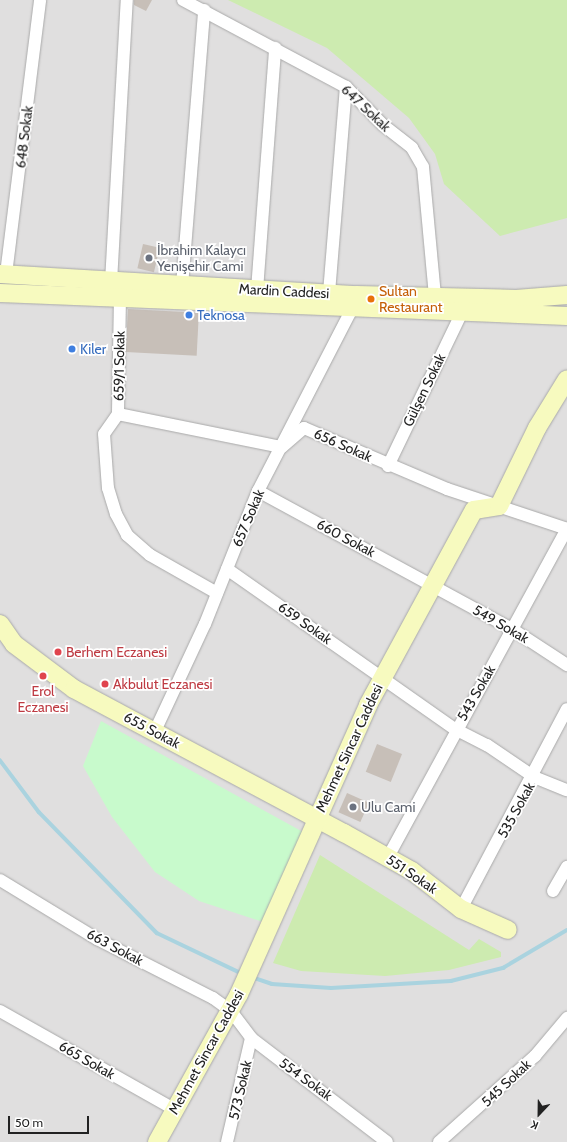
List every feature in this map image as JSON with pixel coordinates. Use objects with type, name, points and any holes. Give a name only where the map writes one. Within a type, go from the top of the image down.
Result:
[{"type":"street","name":"648 Sokak","points":[[3,274],[40,0]]},
{"type":"street","name":"659/1 Sokak","points":[[127,0],[115,289],[118,414],[104,434],[108,488],[116,514],[127,535],[150,555],[218,593]]},
{"type":"street","name":"647 Sokak","points":[[183,0],[346,87],[383,125],[412,148],[423,168],[436,297]]},
{"type":"street","points":[[182,286],[204,10]]},
{"type":"street","points":[[257,290],[275,48]]},
{"type":"street","points":[[329,293],[346,87]]},
{"type":"street","name":"Mardin Caddesi","points":[[3,274],[115,289],[352,309],[461,314],[567,316]]},
{"type":"street","name":"Mardin Caddesi","points":[[0,293],[182,286],[436,297],[545,299],[567,295]]},
{"type":"street","name":"657 Sokak","points":[[155,731],[218,593],[258,491],[352,309]]},
{"type":"street","name":"Gülşen Sokak","points":[[388,466],[461,314]]},
{"type":"street","points":[[499,506],[537,428],[567,381]]},
{"type":"street","points":[[118,414],[282,447]]},
{"type":"street","name":"656 Sokak","points":[[282,447],[304,428],[388,466],[567,529]]},
{"type":"street","name":"660 Sokak","points":[[258,491],[433,586]]},
{"type":"street","name":"Mehmet Sincar Caddesi","points":[[156,1142],[240,994],[272,918],[382,678],[474,510],[499,506]]},
{"type":"street","name":"543 Sokak","points":[[388,857],[455,729],[567,529]]},
{"type":"street","name":"659 Sokak","points":[[227,569],[455,729],[487,745],[534,777],[567,790]]},
{"type":"street","name":"549 Sokak","points":[[433,586],[512,629],[567,665]]},
{"type":"street","name":"655 Sokak","points":[[0,624],[14,644],[74,688],[317,818]]},
{"type":"street","name":"535 Sokak","points":[[461,908],[534,777],[567,709]]},
{"type":"street","name":"551 Sokak","points":[[317,818],[388,857],[461,908],[508,930]]},
{"type":"street","points":[[553,891],[567,867]]},
{"type":"street","name":"663 Sokak","points":[[2,885],[97,939],[213,998],[231,1011]]},
{"type":"street","name":"665 Sokak","points":[[0,1011],[174,1109]]},
{"type":"street","name":"554 Sokak","points":[[231,1011],[252,1038],[387,1142]]},
{"type":"street","name":"545 Sokak","points":[[439,1142],[535,1056],[567,1018]]},
{"type":"street","name":"573 Sokak","points":[[227,1142],[252,1038]]},
{"type":"shaded area","points":[[0,0],[567,0],[567,1142],[0,1142]]},
{"type":"green space","points":[[228,0],[567,0],[567,218],[500,236],[444,184],[435,154],[409,118],[327,48]]},
{"type":"green space","points":[[101,721],[303,832],[266,923],[199,901],[155,872],[112,817],[83,766]]},
{"type":"green space","points":[[320,855],[469,950],[479,939],[501,952],[501,957],[449,970],[385,976],[301,971],[273,963]]},
{"type":"building","points":[[134,0],[152,0],[146,11],[134,5]]},
{"type":"building","name":"İbrahim Kalaycı Yenişehir Cami","points":[[143,244],[160,248],[154,272],[137,268]]},
{"type":"building","points":[[128,309],[199,313],[197,356],[126,352]]},
{"type":"building","points":[[377,744],[402,754],[391,782],[366,772]]},
{"type":"building","name":"Ulu Cami","points":[[347,793],[369,803],[360,822],[338,812]]},
{"type":"waterway","points":[[0,760],[39,812],[157,933],[243,974]]},
{"type":"waterway","points":[[252,977],[272,984],[331,988],[451,981],[503,968],[567,930]]},
{"type":"place","name":"İbrahim Kalaycı Yenişehir Cami","points":[[149,258]]},
{"type":"place","name":"Sultan Restaurant","points":[[371,299]]},
{"type":"place","name":"Teknosa","points":[[189,315]]},
{"type":"place","name":"Kiler","points":[[72,349]]},
{"type":"place","name":"Berhem Eczanesi","points":[[58,652]]},
{"type":"place","name":"Erol Eczanesi","points":[[43,676]]},
{"type":"place","name":"Akbulut Eczanesi","points":[[105,684]]},
{"type":"place","name":"Ulu Cami","points":[[353,807]]}]
